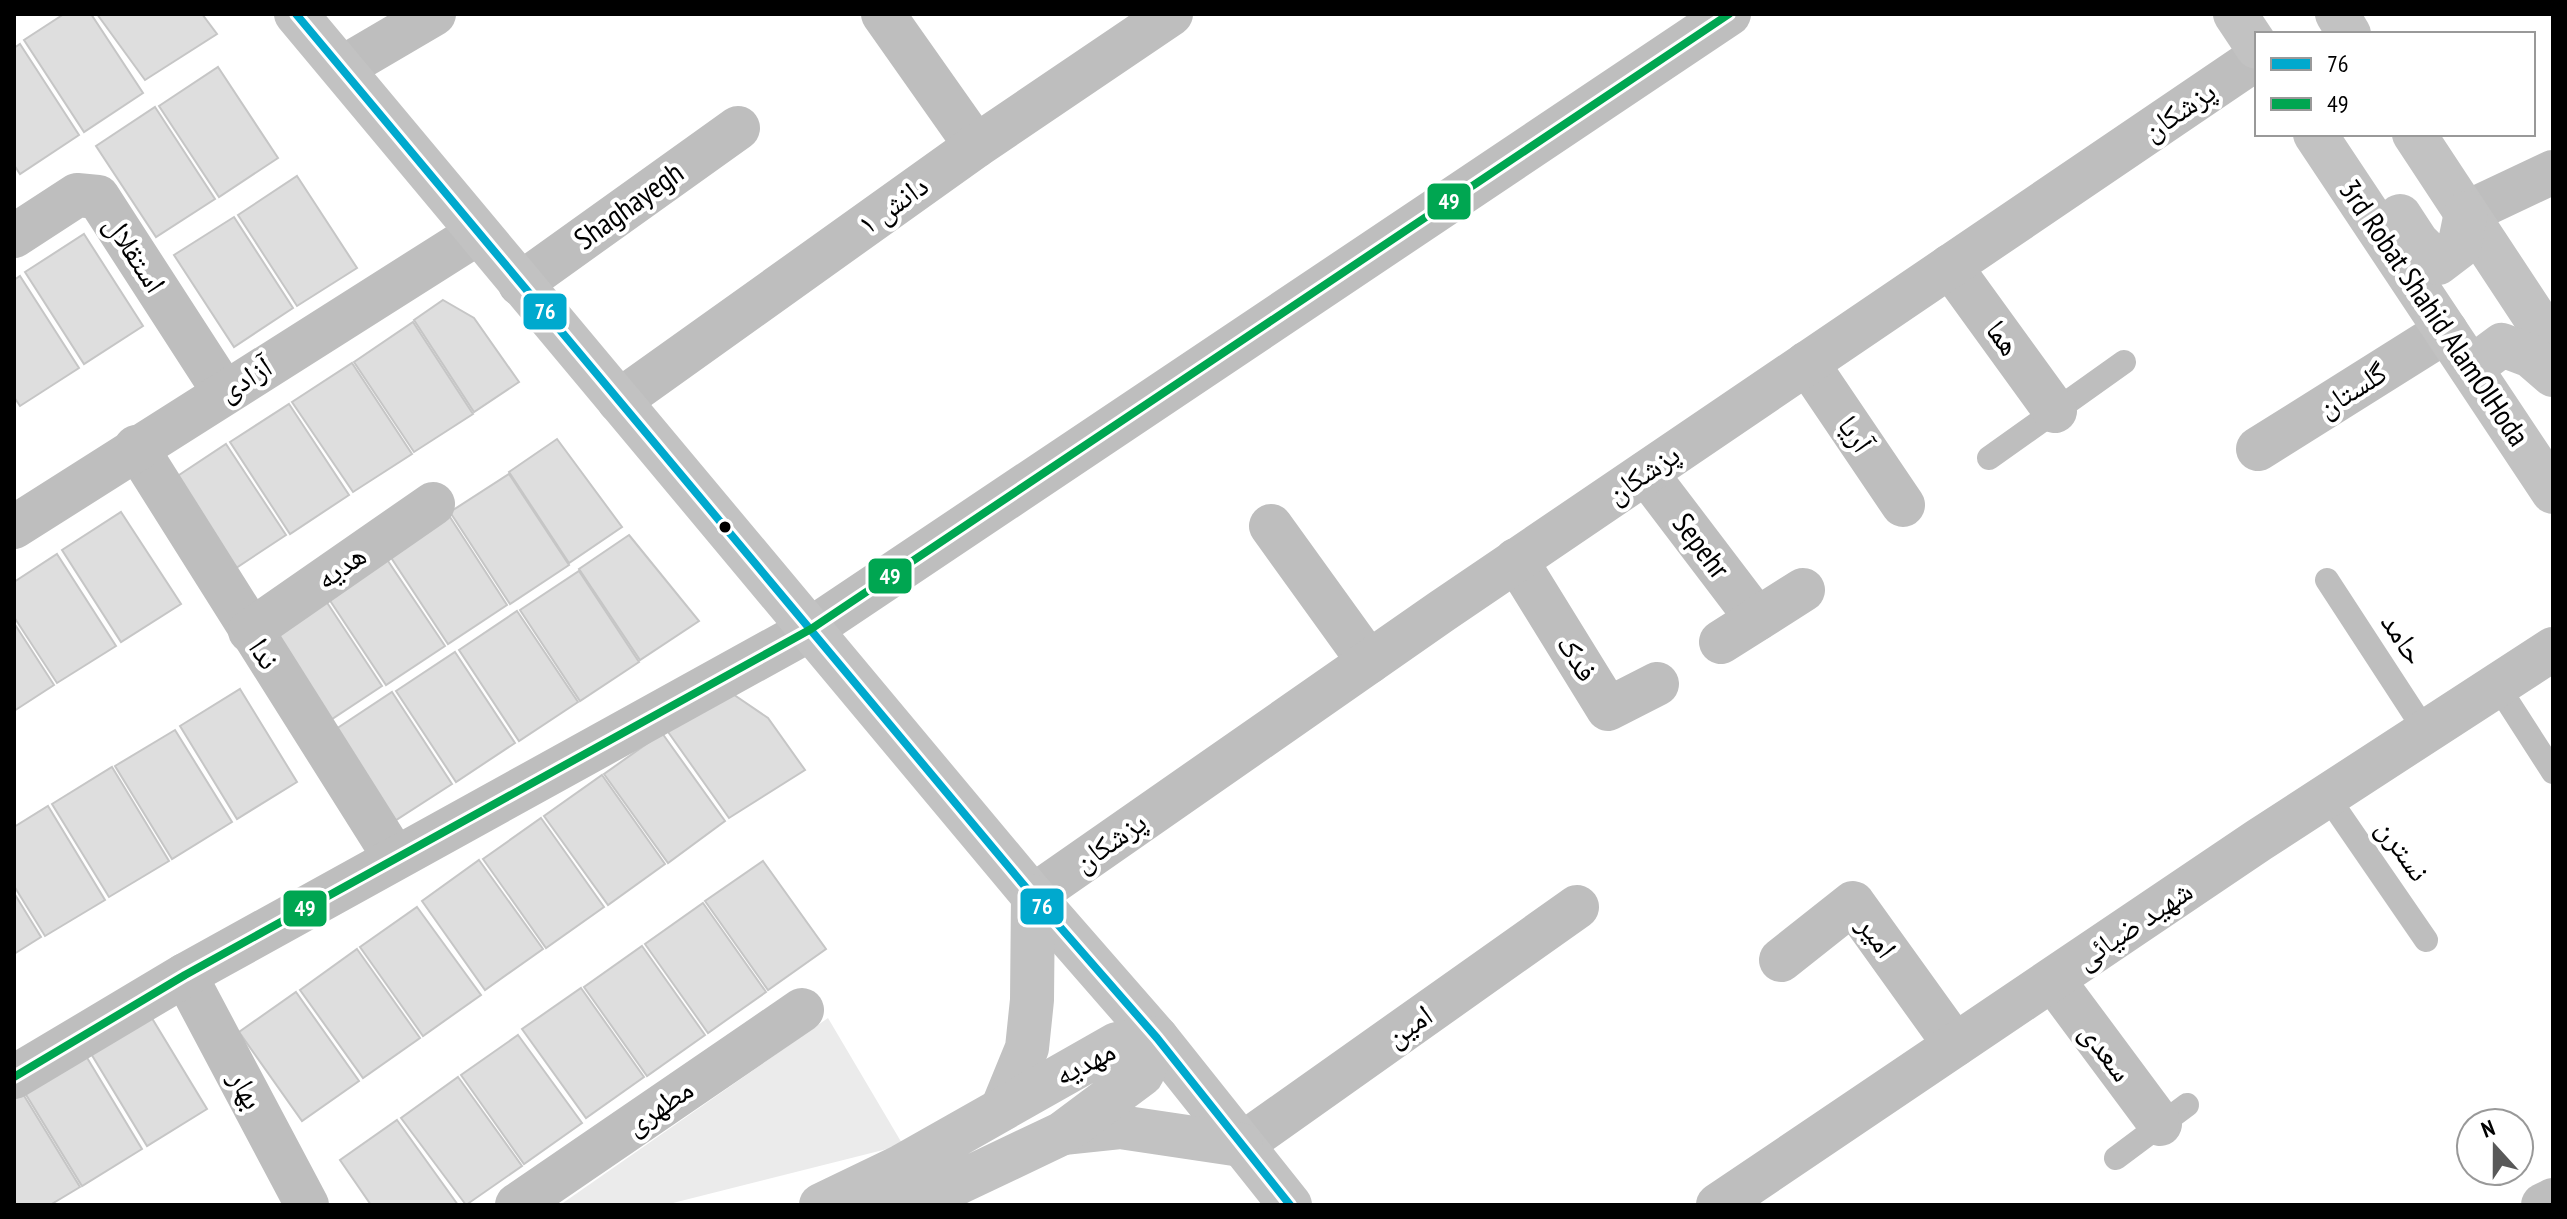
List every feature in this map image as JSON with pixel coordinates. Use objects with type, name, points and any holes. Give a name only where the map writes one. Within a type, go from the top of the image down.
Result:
[{"type":"main road","points":[[296,14],[1033,896],[1157,1038],[1290,1205]]},
{"type":"main road","points":[[2235,14],[2255,44]]},
{"type":"main road","points":[[2337,14],[2348,32]]},
{"type":"main road","name":"3rd Robat Shahid AlamOlHoda","points":[[2316,136],[2553,492]]},
{"type":"main road","points":[[2346,136],[2417,242],[2438,263],[2459,247],[2466,213]]},
{"type":"main road","points":[[2415,136],[2553,345]]},
{"type":"main road","points":[[2471,368],[2502,345],[2531,356],[2553,375]]},
{"type":"main road","points":[[1002,1109],[1027,1048],[1032,1000],[1033,896]]},
{"type":"main road","name":"مهدیه","points":[[821,1205],[902,1166],[1117,1044],[1157,1038]]},
{"type":"main road","name":"مهدیه","points":[[898,1205],[960,1182],[1063,1133],[1142,1074],[1157,1038]]},
{"type":"main road","points":[[1063,1133],[1120,1127],[1241,1145]]},
{"type":"street","points":[[342,68],[434,14]]},
{"type":"street","points":[[883,14],[976,146]]},
{"type":"street","name":"دانش ۱","points":[[619,401],[976,146],[1171,14]]},
{"type":"street","points":[[14,1077],[185,975],[811,629],[1729,14]]},
{"type":"street","name":"پزشکان","points":[[1033,896],[1516,560],[2255,59]]},
{"type":"street","name":"Shaghayegh","points":[[520,284],[738,128]]},
{"type":"street","points":[[2466,213],[2553,172]]},
{"type":"street","name":"استقلال","points":[[14,236],[77,195],[98,197],[224,392]]},
{"type":"street","name":"آزادی","points":[[14,527],[478,233]]},
{"type":"street","name":"هما","points":[[1950,266],[2055,411]]},
{"type":"street","name":"گلستان","points":[[2258,449],[2446,331]]},
{"type":"street","name":"آریا","points":[[1807,363],[1903,505]]},
{"type":"street","name":"ندا","points":[[136,447],[395,858]]},
{"type":"street","name":"Sepehr","points":[[1646,473],[1757,619]]},
{"type":"street","name":"هدیه","points":[[250,631],[433,504]]},
{"type":"street","points":[[1271,526],[1369,662]]},
{"type":"street","name":"فدک","points":[[1516,560],[1608,709],[1657,684]]},
{"type":"street","points":[[1721,642],[1803,590]]},
{"type":"street","name":"شهید ضیائی","points":[[1718,1205],[2327,796],[2553,649]]},
{"type":"street","name":"امیر","points":[[1781,960],[1853,903],[1955,1045]]},
{"type":"street","name":"امین","points":[[1241,1145],[1577,907]]},
{"type":"street","name":"بهار","points":[[185,975],[307,1205]]},
{"type":"street","name":"سعدی","points":[[2053,980],[2173,1115]]},
{"type":"street","name":"مطهری","points":[[517,1205],[802,1010]]},
{"type":"street","points":[[2543,1205],[2553,1200]]},
{"type":"lane","points":[[1989,458],[2124,362]]},
{"type":"lane","name":"حامد","points":[[2327,580],[2426,732]]},
{"type":"lane","points":[[2497,685],[2553,772]]},
{"type":"lane","name":"نسترن","points":[[2327,796],[2426,940]]},
{"type":"lane","points":[[2116,1158],[2173,1115]]},
{"type":"shaded area","points":[[828,1018],[903,1145],[665,1205],[560,1205]]},
{"type":"building","points":[[64,14],[91,14],[143,93],[84,132],[24,40]]},
{"type":"building","points":[[97,14],[202,14],[217,34],[145,80]]},
{"type":"building","points":[[20,44],[79,135],[20,174],[14,165],[14,48]]},
{"type":"building","points":[[218,67],[278,158],[219,197],[159,106]]},
{"type":"building","points":[[155,107],[215,199],[156,237],[96,146]]},
{"type":"building","points":[[297,176],[357,268],[297,306],[238,215]]},
{"type":"building","points":[[234,217],[293,308],[234,347],[174,255]]},
{"type":"building","points":[[84,234],[143,326],[84,364],[25,272]]},
{"type":"building","points":[[20,276],[79,368],[20,406],[14,397],[14,280]]},
{"type":"building","points":[[443,300],[474,318],[519,382],[474,412],[414,320]]},
{"type":"building","points":[[413,322],[473,414],[414,452],[354,362]]},
{"type":"building","points":[[352,363],[412,454],[353,492],[292,402]]},
{"type":"building","points":[[289,404],[349,495],[290,534],[230,442]]},
{"type":"building","points":[[557,439],[622,527],[569,563],[509,472]]},
{"type":"building","points":[[226,444],[286,535],[227,574],[167,483]]},
{"type":"building","points":[[509,474],[569,565],[510,604],[450,512]]},
{"type":"building","points":[[121,512],[181,604],[121,642],[62,550]]},
{"type":"building","points":[[448,514],[507,605],[448,644],[388,553]]},
{"type":"building","points":[[629,535],[699,621],[640,660],[579,569]]},
{"type":"building","points":[[57,554],[116,646],[57,683],[14,617],[14,582]]},
{"type":"building","points":[[384,555],[445,646],[386,685],[325,593]]},
{"type":"building","points":[[579,571],[639,662],[580,701],[520,610]]},
{"type":"building","points":[[322,595],[382,686],[323,725],[263,634]]},
{"type":"building","points":[[517,611],[578,702],[519,741],[459,650]]},
{"type":"building","points":[[14,623],[54,685],[14,711]]},
{"type":"building","points":[[455,652],[515,743],[456,782],[396,691]]},
{"type":"building","points":[[724,688],[768,718],[805,770],[729,818],[666,729]]},
{"type":"building","points":[[240,689],[297,782],[237,819],[180,726]]},
{"type":"building","points":[[392,692],[452,784],[393,822],[333,731]]},
{"type":"building","points":[[175,730],[232,822],[172,859],[115,766]]},
{"type":"building","points":[[662,733],[725,821],[668,863],[604,774]]},
{"type":"building","points":[[112,767],[169,861],[109,897],[52,804]]},
{"type":"building","points":[[602,775],[665,864],[608,905],[544,816]]},
{"type":"building","points":[[48,806],[105,900],[45,936],[14,886],[14,827]]},
{"type":"building","points":[[541,818],[604,907],[546,948],[483,859]]},
{"type":"building","points":[[479,860],[543,949],[485,990],[422,901]]},
{"type":"building","points":[[763,861],[826,949],[768,990],[705,901]]},
{"type":"building","points":[[14,893],[41,937],[14,954]]},
{"type":"building","points":[[703,903],[766,992],[708,1033],[645,944]]},
{"type":"building","points":[[417,907],[481,995],[423,1036],[360,947]]},
{"type":"building","points":[[642,946],[705,1035],[647,1076],[584,987]]},
{"type":"building","points":[[357,949],[420,1038],[363,1078],[300,990]]},
{"type":"building","points":[[581,988],[644,1077],[586,1118],[522,1029]]},
{"type":"building","points":[[296,992],[359,1081],[302,1121],[239,1032]]},
{"type":"building","points":[[150,1015],[207,1109],[147,1146],[90,1052]]},
{"type":"building","points":[[518,1035],[582,1123],[524,1164],[461,1075]]},
{"type":"building","points":[[86,1056],[142,1149],[82,1186],[25,1093]]},
{"type":"building","points":[[458,1077],[522,1166],[466,1205],[401,1118]]},
{"type":"building","points":[[23,1094],[80,1187],[50,1205],[14,1205],[14,1099]]},
{"type":"building","points":[[397,1120],[458,1205],[371,1205],[340,1160]]},
{"type":"transit line","name":"76","points":[[296,14],[1033,896],[1157,1038],[1290,1205]]},
{"type":"transit line","name":"49","points":[[14,1077],[185,975],[811,629],[1729,14]]}]
